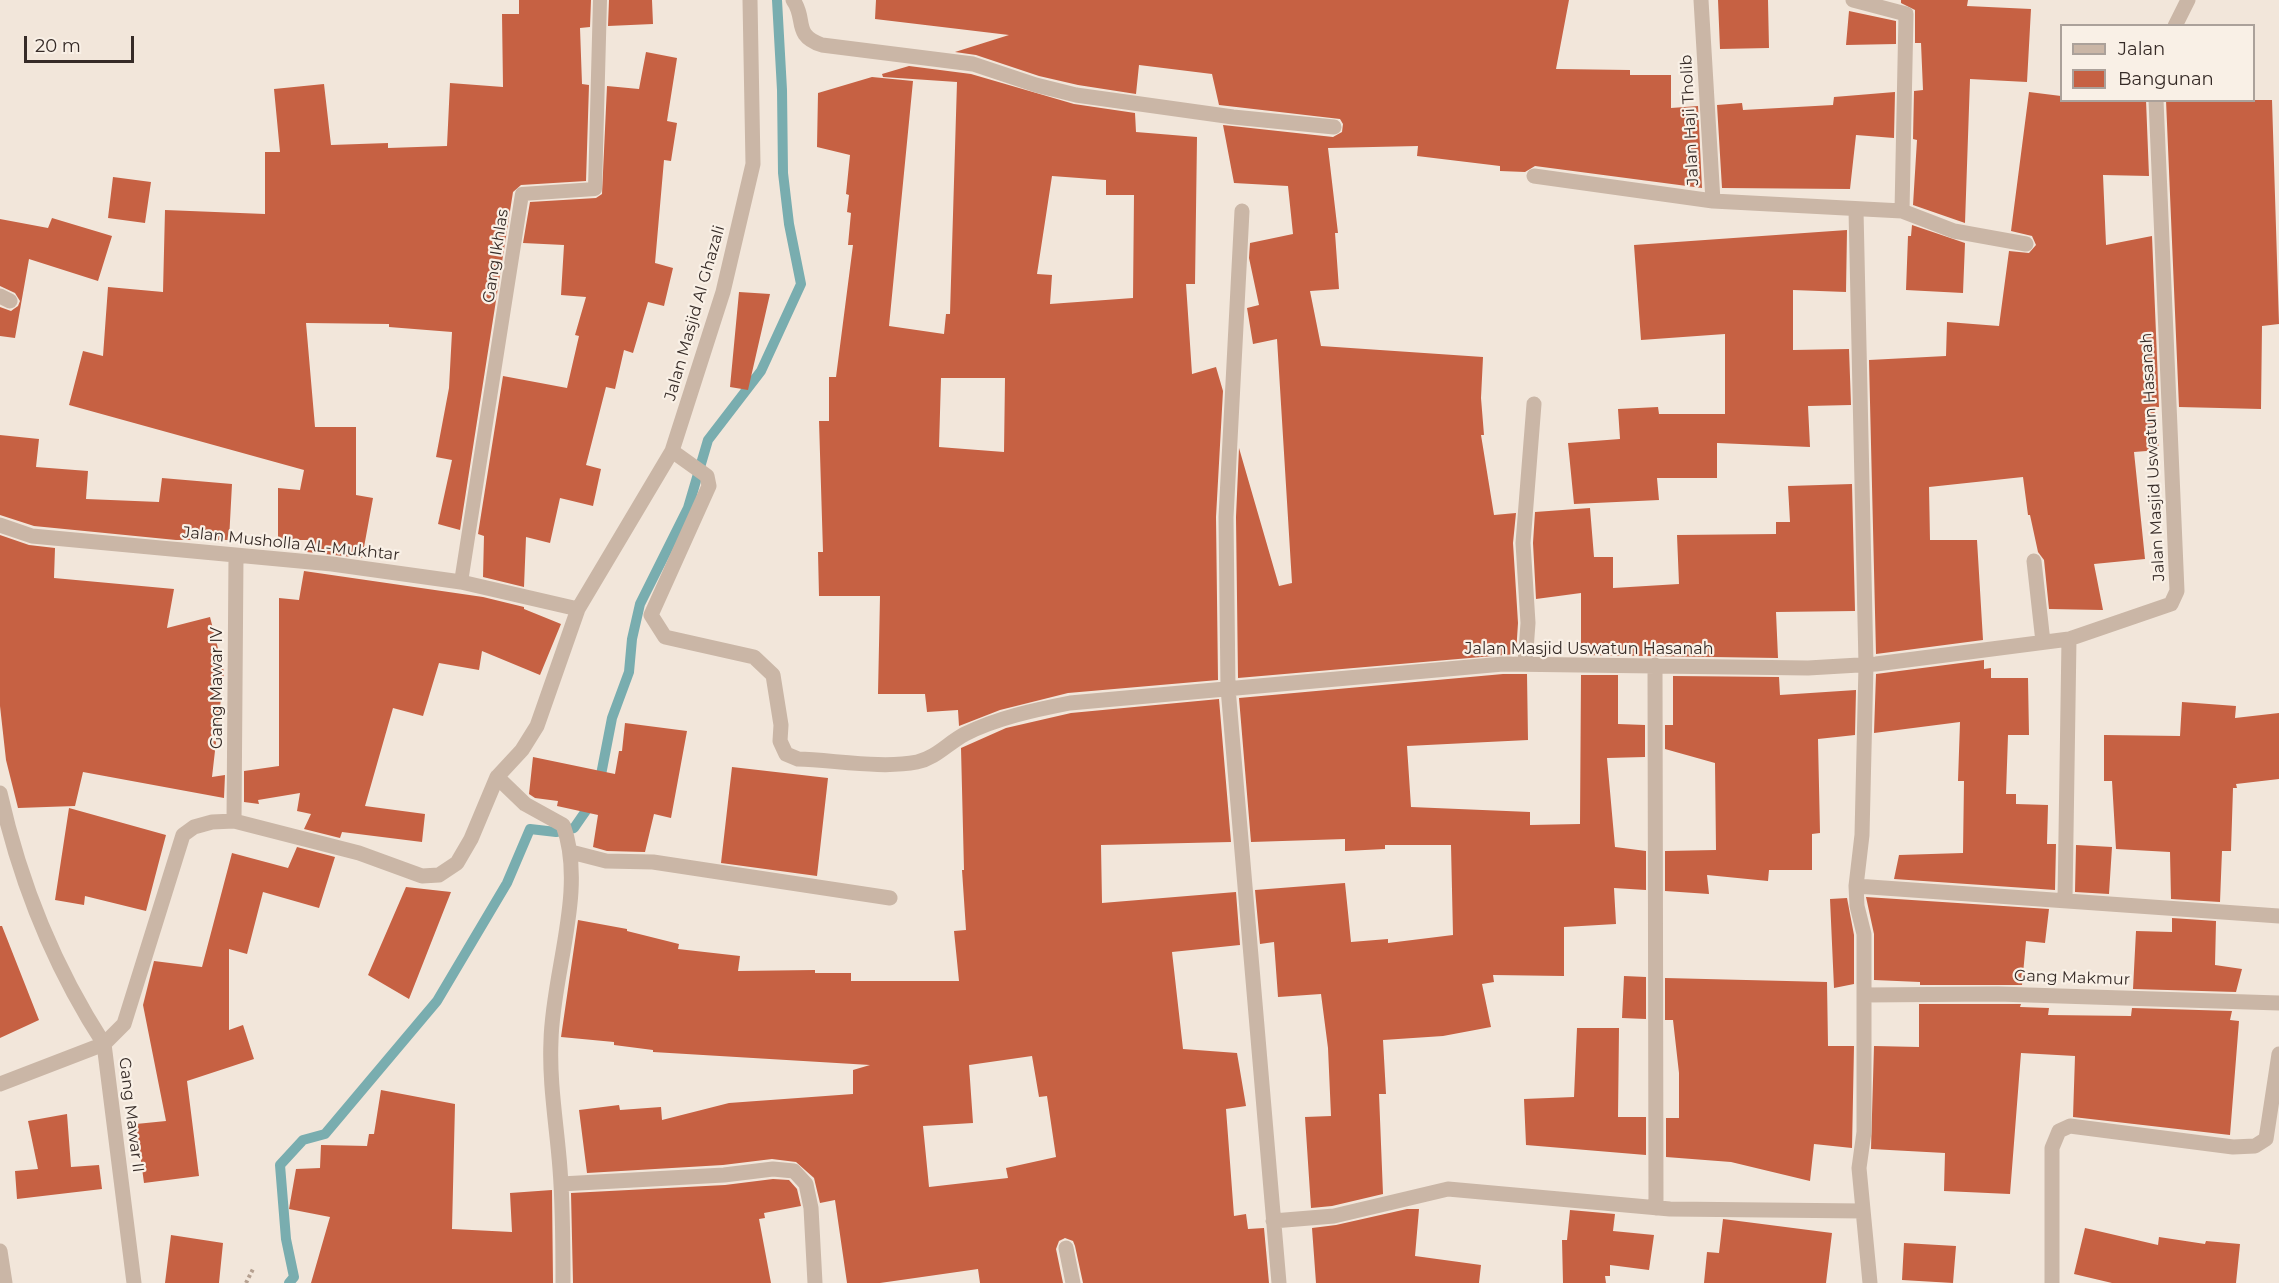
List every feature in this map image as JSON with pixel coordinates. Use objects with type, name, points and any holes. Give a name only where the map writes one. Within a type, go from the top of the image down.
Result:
[{"type":"street","name":"Jalan Masjid Al Ghazali","points":[[234,821],[359,853],[422,876],[439,875],[457,863],[497,777],[522,750],[537,726],[578,609],[672,451],[723,292],[753,164],[750,0]]},
{"type":"street","points":[[793,0],[798,6],[801,29],[810,41],[822,45],[973,64],[1035,85],[1076,94],[1233,117],[1334,127]]},
{"type":"street","name":"Jalan Haji Tholib","points":[[1533,176],[1713,201],[1701,0]]},
{"type":"street","points":[[1853,0],[1906,14],[1902,211]]},
{"type":"street","points":[[2176,24],[2188,0]]},
{"type":"street","name":"Jalan Masjid Uswatun Hasanah","points":[[672,451],[707,476],[709,486],[651,615],[665,637],[754,657],[773,675],[781,724],[780,741],[786,754],[798,759],[897,764],[918,761],[933,756],[964,735],[1041,709],[1070,703],[1385,672],[1525,664],[1808,668],[1866,665],[2069,639],[2171,604],[2177,591],[2156,102]]},
{"type":"street","points":[[1713,201],[1902,211],[1954,231],[2026,244]]},
{"type":"street","points":[[1856,210],[1866,665],[1862,835],[1856,886],[1864,934],[1864,1132],[1860,1168],[1870,1283]]},
{"type":"street","points":[[1242,211],[1226,517],[1228,688],[1279,1283]]},
{"type":"street","points":[[1525,664],[1528,623],[1523,543],[1534,404]]},
{"type":"street","name":"Jalan Musholla AL-Mukhtar","points":[[0,525],[32,536],[332,564],[461,582],[578,609]]},
{"type":"street","name":"Gang Mawar IV","points":[[234,821],[236,556]]},
{"type":"street","points":[[2034,561],[2043,642]]},
{"type":"street","points":[[2065,900],[2069,639]]},
{"type":"street","points":[[1655,665],[1656,1208]]},
{"type":"street","points":[[497,777],[525,804],[567,838],[606,861],[653,862],[890,898]]},
{"type":"street","name":"Gang Mawar II","points":[[0,793],[9,831],[53,955],[84,1013],[104,1044],[134,1283]]},
{"type":"street","points":[[0,1084],[104,1044],[124,1024],[183,835],[203,825],[234,821]]},
{"type":"street","points":[[563,1283],[561,1184],[550,1043],[553,1008],[566,938],[567,838]]},
{"type":"street","points":[[1856,886],[2279,916]]},
{"type":"street","name":"Gang Makmur","points":[[1864,995],[1998,994],[2279,1003]]},
{"type":"street","points":[[2052,1283],[2052,1148],[2058,1131],[2070,1126],[2233,1147],[2255,1146],[2266,1139],[2279,1054]]},
{"type":"street","points":[[561,1184],[724,1175],[773,1169],[794,1171],[806,1184],[811,1208],[815,1283]]},
{"type":"street","points":[[1273,1221],[1334,1216],[1448,1189],[1656,1208],[1863,1210]]},
{"type":"street","points":[[1066,1248],[1073,1283]]},
{"type":"street","points":[[0,1251],[5,1283]]},
{"type":"lane","name":"Gang Ikhlas","points":[[461,582],[522,194],[595,189],[600,0]]},
{"type":"path","points":[[246,1283],[253,1269]]},
{"type":"building","points":[[519,0],[591,0],[590,27],[580,28],[582,84],[589,85],[586,181],[521,185],[513,192],[460,530],[438,524],[452,460],[436,457],[449,388],[452,332],[389,327],[389,324],[306,323],[315,427],[356,427],[356,495],[373,498],[362,558],[307,552],[309,540],[278,540],[278,488],[300,490],[304,470],[69,405],[83,351],[103,356],[108,287],[163,292],[165,210],[265,214],[265,152],[280,152],[274,89],[324,84],[331,145],[388,143],[388,148],[447,146],[450,83],[503,87],[502,14],[519,14]]},
{"type":"building","points":[[609,0],[652,0],[653,24],[608,26]]},
{"type":"building","points":[[876,0],[1569,0],[1556,69],[1630,70],[1630,75],[1671,75],[1671,108],[1698,106],[1702,188],[1535,166],[1525,172],[1500,171],[1500,166],[1417,156],[1418,146],[1328,148],[1338,233],[1335,233],[1339,289],[1310,291],[1321,346],[1483,357],[1481,398],[1484,435],[1481,435],[1494,515],[1516,513],[1513,543],[1518,623],[1516,654],[1238,678],[1236,517],[1239,448],[1279,586],[1292,583],[1277,339],[1253,344],[1247,308],[1259,305],[1249,258],[1250,243],[1293,234],[1288,186],[1234,183],[1223,125],[1333,137],[1342,132],[1343,124],[1340,119],[1219,105],[1212,74],[1139,65],[1136,94],[1039,76],[976,55],[955,52],[1009,35],[875,19]]},
{"type":"building","points":[[1718,0],[1768,0],[1769,48],[1720,49]]},
{"type":"building","points":[[1901,0],[1968,0],[1967,6],[2031,9],[2027,82],[1970,79],[1965,223],[1913,205],[1917,140],[1913,139],[1914,91],[1923,90],[1921,43],[1915,43],[1915,10],[1901,3]]},
{"type":"building","points":[[1849,11],[1896,21],[1896,44],[1846,45]]},
{"type":"building","points":[[646,52],[677,58],[667,121],[677,123],[671,161],[664,160],[655,263],[673,268],[664,306],[648,302],[633,353],[624,350],[615,389],[606,387],[586,465],[601,469],[593,506],[560,498],[550,543],[526,537],[524,587],[483,577],[484,536],[478,534],[503,376],[567,388],[579,336],[575,335],[586,297],[561,295],[564,245],[523,243],[530,202],[596,198],[602,194],[607,86],[639,89]]},
{"type":"building","points":[[909,66],[971,74],[1074,104],[1135,113],[1136,132],[1197,137],[1195,284],[1186,284],[1192,374],[1216,367],[1223,391],[1216,517],[1218,680],[1068,693],[1000,710],[959,726],[958,710],[927,712],[925,694],[878,694],[880,596],[819,596],[818,552],[823,552],[819,421],[829,421],[829,377],[836,377],[853,245],[848,245],[851,213],[847,212],[849,195],[846,194],[850,155],[817,147],[818,93],[872,77],[913,81],[889,326],[944,334],[946,314],[950,314],[957,82],[883,77],[882,74]],"holes":[[[1052,176],[1106,180],[1106,195],[1134,195],[1133,298],[1050,304],[1052,275],[1037,274]],[[941,378],[1005,378],[1004,452],[939,447]]]},
{"type":"building","points":[[1895,92],[1894,138],[1856,135],[1850,189],[1722,188],[1717,105],[1742,103],[1743,110],[1833,105],[1834,97]]},
{"type":"building","points":[[2029,92],[2060,96],[2060,102],[2146,102],[2149,176],[2103,175],[2106,245],[2152,236],[2159,407],[2154,407],[2159,450],[2134,452],[2145,559],[2094,564],[2103,610],[2049,609],[2044,560],[2038,552],[2030,515],[2028,515],[2023,477],[1929,487],[1930,540],[1977,540],[1983,640],[1876,654],[1869,360],[1946,356],[1947,322],[1999,326],[2009,251],[2029,253],[2036,245],[2032,236],[2011,231]]},
{"type":"building","points":[[2272,100],[2279,324],[2262,326],[2261,409],[2179,407],[2166,102]]},
{"type":"building","points":[[113,177],[151,182],[145,223],[108,218]]},
{"type":"building","points":[[52,218],[112,236],[98,281],[29,259],[15,338],[0,336],[0,307],[11,311],[18,306],[20,301],[15,293],[0,286],[0,219],[48,228]]},
{"type":"building","points":[[1912,225],[1965,243],[1963,293],[1906,290],[1908,236],[1911,236]]},
{"type":"building","points":[[1847,230],[1846,292],[1793,290],[1793,350],[1849,349],[1851,405],[1808,406],[1810,447],[1717,443],[1717,478],[1657,478],[1659,500],[1574,504],[1568,443],[1620,439],[1618,409],[1658,407],[1659,414],[1725,414],[1725,334],[1641,340],[1634,245]]},
{"type":"building","points":[[739,292],[770,294],[748,390],[730,387]]},
{"type":"building","points":[[0,435],[39,439],[36,467],[88,471],[86,499],[159,502],[162,478],[232,484],[229,540],[176,540],[34,526],[0,515]]},
{"type":"building","points":[[1852,484],[1855,611],[1776,612],[1778,658],[1581,655],[1581,593],[1536,599],[1533,543],[1535,512],[1590,508],[1594,557],[1613,557],[1613,588],[1679,584],[1677,535],[1776,534],[1776,522],[1790,522],[1788,486]]},
{"type":"building","points":[[0,535],[29,545],[55,548],[54,578],[174,589],[167,628],[210,617],[224,672],[212,777],[225,775],[224,798],[83,772],[75,806],[18,808],[6,760],[0,706]]},
{"type":"building","points":[[304,571],[483,597],[524,607],[524,609],[561,624],[540,675],[482,651],[479,670],[439,663],[423,716],[393,708],[365,806],[425,814],[422,842],[342,832],[340,838],[304,829],[311,814],[297,811],[300,793],[258,800],[259,804],[244,802],[244,771],[279,766],[279,598],[299,600]]},
{"type":"building","points":[[1984,660],[1984,669],[1991,668],[1991,678],[2028,678],[2029,735],[2008,735],[2006,794],[2016,794],[2016,804],[2048,805],[2047,844],[2056,844],[2055,890],[1894,879],[1899,855],[1963,853],[1964,781],[1958,781],[1960,722],[1874,733],[1876,674]]},
{"type":"building","points":[[1503,674],[1527,674],[1528,740],[1407,746],[1411,807],[1530,812],[1530,825],[1580,824],[1581,675],[1618,675],[1618,724],[1645,725],[1645,757],[1607,758],[1615,847],[1646,851],[1646,890],[1614,888],[1616,924],[1564,927],[1564,976],[1493,975],[1494,982],[1482,984],[1491,1027],[1443,1036],[1383,1040],[1386,1094],[1379,1094],[1383,1194],[1332,1206],[1311,1208],[1305,1117],[1331,1116],[1328,1048],[1321,994],[1278,997],[1274,942],[1260,944],[1255,890],[1345,883],[1351,942],[1388,939],[1388,943],[1453,935],[1451,845],[1385,845],[1385,849],[1345,851],[1345,839],[1251,842],[1239,698]]},
{"type":"building","points":[[1673,676],[1779,677],[1780,695],[1856,690],[1855,735],[1818,739],[1820,833],[1812,834],[1812,870],[1769,870],[1768,881],[1707,875],[1709,894],[1665,891],[1665,851],[1716,850],[1715,763],[1665,749],[1665,725],[1673,725]]},
{"type":"building","points":[[1219,699],[1231,842],[1101,845],[1102,903],[1236,892],[1240,945],[1172,952],[1183,1049],[1237,1053],[1246,1106],[1226,1109],[1234,1216],[1246,1214],[1248,1229],[1264,1228],[1269,1283],[1083,1283],[1073,1241],[1065,1238],[1059,1241],[1056,1249],[1063,1283],[980,1283],[978,1269],[880,1283],[847,1283],[835,1200],[820,1203],[814,1178],[796,1162],[772,1159],[723,1165],[587,1173],[579,1110],[619,1105],[620,1110],[661,1107],[662,1120],[729,1103],[853,1094],[853,1070],[870,1065],[653,1052],[653,1050],[614,1045],[614,1042],[561,1037],[578,920],[627,929],[627,931],[679,944],[678,949],[740,956],[738,971],[815,970],[815,973],[851,973],[851,981],[959,981],[954,931],[966,930],[962,870],[964,870],[961,748],[1006,728],[1071,713]],"holes":[[[1032,1056],[1039,1097],[1047,1096],[1056,1157],[1006,1168],[1008,1178],[929,1187],[923,1126],[973,1123],[969,1065]]]},
{"type":"building","points":[[2182,702],[2236,706],[2235,718],[2279,713],[2279,779],[2236,784],[2237,788],[2233,788],[2231,851],[2222,851],[2220,902],[2171,899],[2170,852],[2116,849],[2112,781],[2104,781],[2104,735],[2180,736]]},
{"type":"building","points":[[625,723],[687,731],[671,818],[654,814],[645,852],[607,851],[593,847],[598,815],[557,806],[558,801],[535,798],[529,794],[533,757],[615,774],[619,751],[622,751]]},
{"type":"building","points":[[732,767],[828,778],[817,876],[721,863]]},
{"type":"building","points":[[69,808],[166,835],[146,911],[85,896],[84,905],[55,900]]},
{"type":"building","points":[[2076,845],[2112,847],[2109,894],[2075,892]]},
{"type":"building","points":[[297,847],[335,857],[319,908],[263,892],[247,954],[229,949],[229,1030],[243,1025],[254,1059],[187,1081],[199,1176],[144,1183],[136,1124],[166,1121],[143,1005],[154,961],[202,967],[232,853],[288,868]]},
{"type":"building","points":[[406,887],[451,892],[409,999],[368,975]]},
{"type":"building","points":[[1866,897],[2049,909],[2045,943],[2026,941],[2022,985],[1920,985],[1920,982],[1874,980],[1874,934]]},
{"type":"building","points":[[1847,898],[1854,935],[1854,984],[1834,988],[1830,899]]},
{"type":"building","points":[[2172,918],[2216,921],[2215,965],[2242,969],[2236,992],[2133,989],[2136,931],[2172,932]]},
{"type":"building","points":[[0,926],[2,926],[39,1020],[0,1038]]},
{"type":"building","points":[[1624,976],[1646,977],[1646,1019],[1622,1018]]},
{"type":"building","points":[[1665,978],[1827,982],[1828,1046],[1854,1046],[1852,1148],[1814,1144],[1810,1181],[1731,1162],[1666,1157],[1666,1118],[1679,1118],[1679,1073],[1673,1020],[1665,1020]]},
{"type":"building","points":[[1919,1004],[2021,1004],[2020,1007],[2049,1008],[2048,1015],[2131,1016],[2132,1008],[2232,1011],[2230,1020],[2239,1021],[2230,1135],[2073,1117],[2075,1056],[2021,1053],[2010,1194],[1944,1191],[1945,1153],[1871,1149],[1874,1046],[1919,1047]]},
{"type":"building","points":[[1577,1028],[1619,1028],[1618,1117],[1646,1117],[1646,1155],[1526,1145],[1524,1099],[1574,1097]]},
{"type":"building","points":[[381,1090],[455,1104],[452,1229],[512,1232],[510,1193],[552,1190],[553,1283],[311,1283],[330,1217],[289,1209],[296,1169],[320,1168],[321,1145],[367,1146],[369,1134],[374,1134]]},
{"type":"building","points":[[67,1114],[71,1167],[99,1165],[102,1189],[17,1199],[15,1171],[38,1169],[28,1121]]},
{"type":"building","points":[[773,1179],[789,1180],[797,1189],[801,1206],[764,1213],[765,1218],[759,1219],[771,1283],[573,1283],[571,1193],[725,1185]]},
{"type":"building","points":[[1407,1209],[1419,1209],[1415,1256],[1481,1265],[1479,1283],[1316,1283],[1312,1228]]},
{"type":"building","points":[[1570,1210],[1615,1214],[1613,1231],[1654,1235],[1649,1270],[1610,1265],[1610,1276],[1605,1276],[1606,1283],[1563,1283],[1562,1240],[1567,1240]]},
{"type":"building","points":[[1723,1219],[1832,1233],[1826,1283],[1704,1283],[1707,1252],[1719,1253]]},
{"type":"building","points":[[2085,1228],[2158,1245],[2159,1237],[2205,1244],[2206,1241],[2240,1244],[2236,1283],[2112,1283],[2074,1274]]},
{"type":"building","points":[[171,1235],[223,1243],[219,1283],[165,1283]]},
{"type":"building","points":[[1904,1243],[1956,1246],[1953,1283],[1902,1280]]},
{"type":"waterway","points":[[599,785],[612,718],[629,672],[632,639],[640,604],[688,508],[708,440],[761,371],[801,284],[789,224],[783,173],[782,90],[777,0]]},
{"type":"waterway","points":[[289,1283],[294,1277],[286,1239],[280,1165],[303,1140],[325,1134],[437,1001],[507,883],[530,829],[556,832],[574,828],[592,802]]}]
